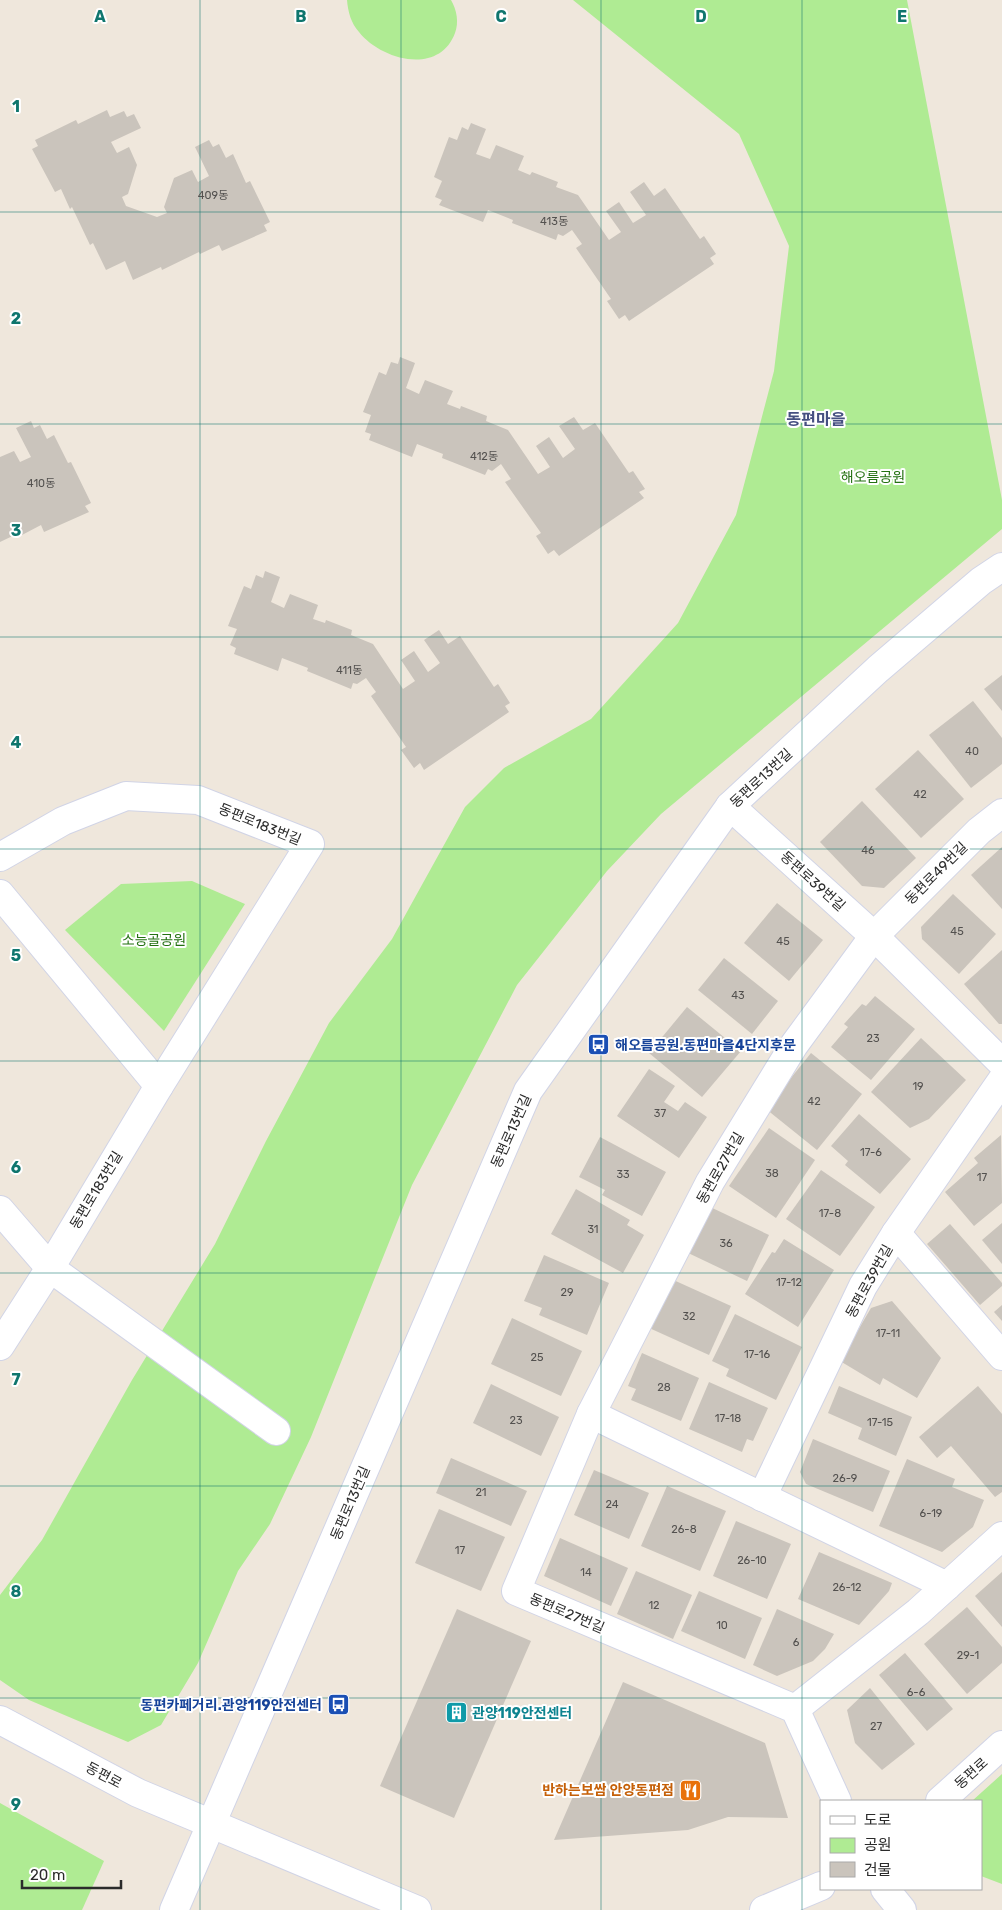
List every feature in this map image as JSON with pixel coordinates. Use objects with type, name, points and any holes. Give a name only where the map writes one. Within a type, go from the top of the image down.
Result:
[{"type":"street","name":"동편로13번길","points":[[211,1824],[528,1091],[730,806],[878,670],[981,581],[1002,567]]},
{"type":"street","name":"동편로183번길","points":[[0,857],[63,821],[126,796],[198,800],[310,844],[159,1086],[50,1268],[0,1346]]},
{"type":"street","name":"동편로39번길","points":[[730,806],[874,936],[1002,1064]]},
{"type":"street","name":"동편로49번길","points":[[874,936],[979,830],[1002,813]]},
{"type":"street","points":[[0,894],[159,1086]]},
{"type":"street","name":"동편로27번길","points":[[796,1709],[516,1591],[591,1414],[710,1182],[794,1045],[874,936]]},
{"type":"street","name":"동편로39번길","points":[[762,1497],[863,1286],[896,1233],[1002,1080]]},
{"type":"street","points":[[0,1210],[50,1268],[276,1431]]},
{"type":"street","points":[[896,1233],[1002,1356]]},
{"type":"street","points":[[591,1414],[947,1586]]},
{"type":"street","points":[[837,1800],[796,1709],[918,1612],[1002,1536]]},
{"type":"street","name":"동편로","points":[[0,1720],[138,1792],[417,1910]]},
{"type":"street","name":"동편로","points":[[941,1800],[1002,1745]]},
{"type":"street","points":[[174,1910],[211,1824]]},
{"type":"street","points":[[764,1910],[820,1886]]},
{"type":"street","points":[[886,1890],[902,1910]]},
{"type":"green space","points":[[347,0],[451,0],[457,16],[455,33],[447,46],[436,55],[423,59],[395,56],[369,42],[359,32],[350,17]]},
{"type":"green space","name":"해오름공원","points":[[573,0],[907,0],[1002,500],[1002,529],[661,814],[607,871],[517,985],[412,1185],[311,1437],[270,1524],[238,1571],[198,1663],[161,1725],[128,1742],[29,1700],[0,1680],[0,1595],[42,1540],[132,1380],[215,1244],[266,1141],[329,1023],[392,939],[465,807],[504,768],[591,719],[678,623],[736,515],[774,371],[789,246],[739,134]]},
{"type":"green space","name":"소능골공원","points":[[192,881],[245,904],[164,1031],[65,930],[121,884]]},
{"type":"green space","points":[[1002,1774],[1002,1884],[982,1876],[982,1800],[973,1800]]},
{"type":"green space","points":[[0,1803],[104,1861],[82,1910],[0,1910]]},
{"type":"building","points":[[107,110],[110,117],[124,111],[127,117],[134,114],[141,128],[111,142],[117,153],[129,147],[137,165],[128,194],[122,197],[126,206],[157,217],[167,213],[164,207],[174,178],[192,170],[198,182],[209,176],[195,147],[209,140],[213,147],[219,144],[226,158],[233,154],[246,183],[250,181],[270,222],[264,225],[267,231],[222,251],[219,245],[200,254],[199,252],[162,270],[161,267],[133,280],[125,261],[106,270],[93,243],[90,245],[72,207],[70,209],[61,189],[55,192],[32,149],[38,146],[35,140],[76,120],[78,124]]},
{"type":"building","points":[[471,123],[486,129],[476,154],[490,159],[496,145],[524,156],[518,170],[530,175],[532,172],[558,182],[556,187],[578,195],[609,240],[621,232],[606,211],[619,202],[633,223],[646,215],[630,192],[644,182],[654,196],[665,188],[700,239],[704,236],[716,254],[710,258],[714,264],[629,321],[625,315],[619,319],[607,301],[611,299],[576,248],[582,244],[572,230],[563,236],[558,234],[556,240],[512,223],[513,220],[488,210],[483,222],[439,205],[442,200],[435,197],[442,181],[434,177],[449,137],[457,140],[462,127],[468,130]]},
{"type":"building","points":[[400,357],[415,363],[406,388],[419,394],[425,380],[453,391],[447,404],[460,409],[461,406],[487,416],[486,421],[508,430],[538,474],[550,467],[536,446],[549,437],[563,458],[575,449],[559,426],[574,417],[583,430],[595,423],[629,473],[633,471],[645,489],[639,492],[644,498],[559,556],[554,550],[548,554],[536,536],[541,533],[505,482],[511,479],[501,464],[492,471],[488,469],[485,475],[442,458],[443,454],[417,444],[412,457],[369,440],[371,434],[365,432],[371,415],[363,412],[379,372],[386,375],[391,362],[398,364]]},
{"type":"building","points":[[31,421],[34,428],[40,425],[47,439],[54,435],[68,463],[71,462],[91,503],[85,506],[89,512],[44,532],[41,525],[22,535],[21,532],[0,542],[0,457],[14,451],[20,462],[31,457],[16,428]]},
{"type":"building","points":[[265,571],[280,577],[271,602],[284,608],[290,594],[318,605],[313,619],[325,623],[326,620],[352,630],[351,635],[373,644],[403,689],[415,681],[401,660],[414,651],[428,672],[440,663],[424,640],[439,630],[448,644],[460,636],[494,687],[498,684],[510,703],[505,706],[509,712],[424,770],[420,763],[414,768],[401,750],[406,747],[371,696],[376,692],[366,678],[357,684],[353,683],[351,689],[307,671],[308,668],[282,658],[278,671],[234,654],[236,648],[230,645],[237,629],[228,626],[244,586],[251,589],[256,575],[263,578]]},
{"type":"building","points":[[1002,675],[1002,711],[984,689]]},
{"type":"building","points":[[973,701],[1002,738],[1002,764],[971,788],[929,735]]},
{"type":"building","points":[[918,750],[964,799],[921,838],[875,789]]},
{"type":"building","points":[[862,801],[916,858],[884,888],[862,886],[820,842]]},
{"type":"building","points":[[1002,847],[1002,909],[971,875]]},
{"type":"building","points":[[953,894],[996,934],[959,974],[922,939],[921,927]]},
{"type":"building","points":[[777,903],[823,940],[789,981],[744,943]]},
{"type":"building","points":[[1002,950],[1002,1024],[999,1024],[964,984]]},
{"type":"building","points":[[724,958],[778,1001],[752,1034],[698,990]]},
{"type":"building","points":[[875,996],[915,1029],[871,1080],[831,1047],[848,1027],[844,1024],[862,1004],[866,1006]]},
{"type":"building","points":[[687,1007],[741,1051],[702,1097],[649,1053]]},
{"type":"building","points":[[921,1038],[966,1080],[929,1119],[910,1128],[871,1092]]},
{"type":"building","points":[[811,1053],[862,1094],[817,1150],[766,1109]]},
{"type":"building","points":[[649,1069],[675,1086],[664,1102],[678,1111],[685,1102],[707,1117],[679,1158],[617,1116]]},
{"type":"building","points":[[859,1114],[911,1159],[880,1194],[845,1165],[848,1161],[831,1146]]},
{"type":"building","points":[[769,1128],[815,1160],[776,1218],[729,1186]]},
{"type":"building","points":[[1001,1135],[1002,1203],[974,1226],[945,1192],[978,1163],[974,1158]]},
{"type":"building","points":[[600,1137],[666,1172],[642,1216],[602,1195],[605,1190],[579,1177]]},
{"type":"building","points":[[821,1170],[875,1207],[840,1256],[786,1219]]},
{"type":"building","points":[[576,1189],[630,1220],[627,1225],[644,1235],[623,1273],[551,1234]]},
{"type":"building","points":[[706,1205],[769,1235],[747,1281],[684,1251]]},
{"type":"building","points":[[1002,1223],[1002,1264],[982,1240]]},
{"type":"building","points":[[950,1224],[1002,1283],[1002,1286],[980,1305],[927,1244]]},
{"type":"building","points":[[784,1239],[834,1270],[798,1327],[745,1294],[772,1252],[775,1253]]},
{"type":"building","points":[[544,1255],[609,1283],[587,1335],[539,1315],[542,1308],[524,1301]]},
{"type":"building","points":[[669,1278],[731,1306],[709,1355],[647,1327]]},
{"type":"building","points":[[892,1301],[941,1358],[917,1398],[883,1378],[880,1385],[840,1361],[871,1308]]},
{"type":"building","points":[[1002,1305],[1002,1321],[994,1312]]},
{"type":"building","points":[[735,1314],[802,1347],[776,1400],[726,1376],[729,1369],[712,1361]]},
{"type":"building","points":[[512,1318],[582,1351],[561,1396],[491,1364]]},
{"type":"building","points":[[642,1353],[699,1378],[681,1421],[631,1400],[636,1389],[628,1386]]},
{"type":"building","points":[[709,1382],[768,1408],[753,1441],[747,1439],[742,1452],[689,1429]]},
{"type":"building","points":[[491,1384],[559,1417],[541,1456],[473,1423]]},
{"type":"building","points":[[839,1386],[912,1417],[896,1456],[858,1439],[862,1428],[828,1413]]},
{"type":"building","points":[[978,1386],[1002,1414],[1002,1492],[995,1497],[951,1446],[937,1458],[919,1437]]},
{"type":"building","points":[[813,1439],[890,1471],[873,1512],[806,1484],[800,1472]]},
{"type":"building","points":[[451,1458],[527,1491],[511,1526],[436,1493]]},
{"type":"building","points":[[907,1459],[955,1479],[952,1487],[984,1500],[973,1527],[942,1552],[879,1526]]},
{"type":"building","points":[[594,1470],[649,1493],[629,1539],[574,1515]]},
{"type":"building","points":[[667,1486],[726,1511],[700,1571],[641,1546]]},
{"type":"building","points":[[439,1509],[505,1537],[481,1591],[415,1563]]},
{"type":"building","points":[[736,1521],[791,1544],[767,1599],[713,1576]]},
{"type":"building","points":[[560,1538],[628,1568],[611,1606],[544,1576]]},
{"type":"building","points":[[819,1552],[892,1583],[889,1591],[859,1625],[798,1599]]},
{"type":"building","points":[[636,1571],[692,1595],[673,1639],[617,1614]]},
{"type":"building","points":[[1002,1572],[1002,1627],[975,1596]]},
{"type":"building","points":[[699,1591],[762,1618],[745,1659],[681,1631]]},
{"type":"building","points":[[967,1607],[1002,1647],[1002,1663],[967,1694],[924,1644]]},
{"type":"building","name":"관양119안전센터","points":[[457,1609],[531,1641],[454,1818],[380,1786]]},
{"type":"building","points":[[777,1609],[834,1634],[825,1649],[813,1661],[777,1676],[753,1665]]},
{"type":"building","points":[[905,1653],[953,1709],[927,1731],[879,1675]]},
{"type":"building","points":[[623,1682],[765,1743],[788,1818],[728,1817],[688,1830],[554,1840]]},
{"type":"building","points":[[870,1688],[915,1744],[882,1770],[855,1743],[847,1710]]},
{"type":"place","name":"해오름공원.동편마을4단지후문","points":[[599,1045]]},
{"type":"place","name":"동편카페거리.관양119안전센터","points":[[338,1705]]},
{"type":"place","name":"관양119안전센터","points":[[456,1713]]},
{"type":"place","name":"반하는보쌈 안양동편점","points":[[690,1790]]},
{"type":"district","name":"동편마을","points":[[816,419]]}]
